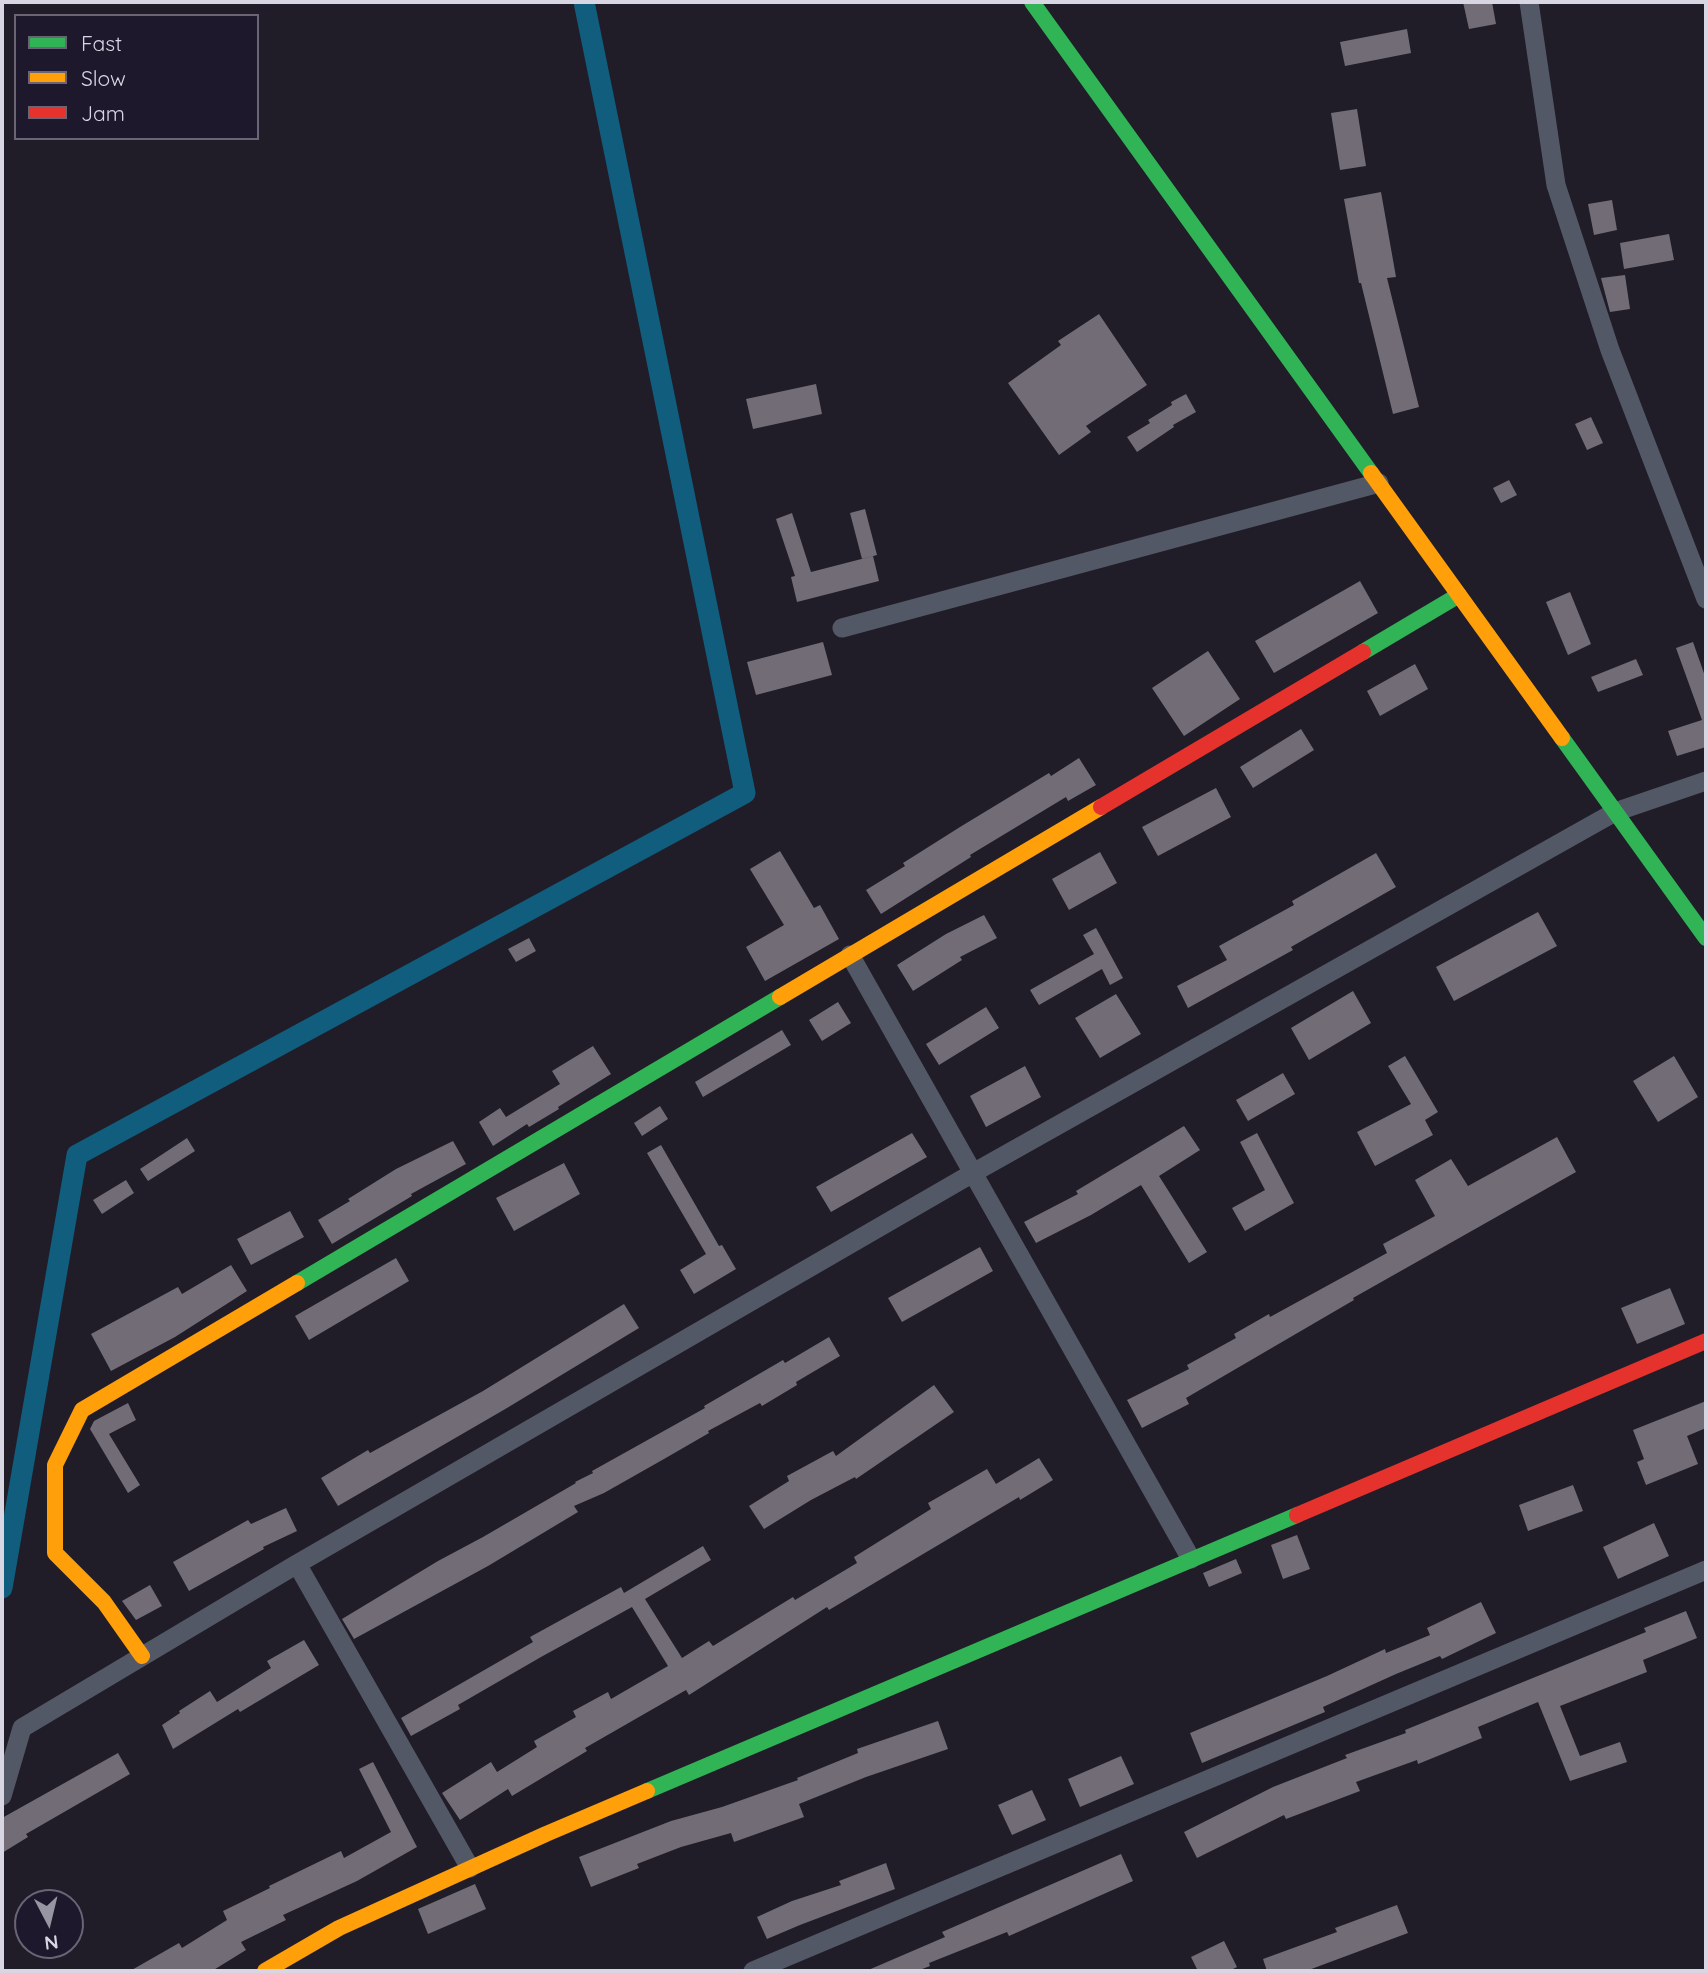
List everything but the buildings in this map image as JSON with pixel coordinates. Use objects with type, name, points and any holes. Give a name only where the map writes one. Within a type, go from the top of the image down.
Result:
[{"type":"street","points":[[1032,2],[1706,938]]},
{"type":"street","points":[[1529,2],[1556,185],[1610,350],[1706,599]]},
{"type":"street","points":[[842,628],[1379,483]]},
{"type":"street","points":[[142,1656],[104,1602],[55,1553],[55,1465],[82,1410],[1459,595]]},
{"type":"street","points":[[2,1796],[22,1728],[142,1656],[973,1173],[1615,812],[1706,781]]},
{"type":"street","points":[[850,955],[1191,1559]]},
{"type":"street","points":[[265,1971],[339,1928],[470,1868],[1706,1341]]},
{"type":"street","points":[[297,1564],[470,1868]]},
{"type":"street","points":[[753,1971],[1706,1570]]},
{"type":"waterway","points":[[2,1588],[77,1155],[745,793],[584,2]]},
{"type":"traffic: fast","points":[[1032,2],[1371,473]]},
{"type":"traffic: fast","points":[[1363,652],[1459,595]]},
{"type":"traffic: fast","points":[[1562,738],[1706,938]]},
{"type":"traffic: fast","points":[[297,1283],[780,997]]},
{"type":"traffic: fast","points":[[647,1791],[1297,1515]]},
{"type":"traffic: slow","points":[[1371,473],[1562,738]]},
{"type":"traffic: slow","points":[[780,997],[1101,807]]},
{"type":"traffic: slow","points":[[142,1656],[104,1602],[55,1553],[55,1465],[82,1410],[297,1283]]},
{"type":"traffic: slow","points":[[265,1971],[339,1928],[647,1791]]},
{"type":"traffic: jam","points":[[1101,807],[1363,652]]},
{"type":"traffic: jam","points":[[1297,1515],[1706,1341]]}]
